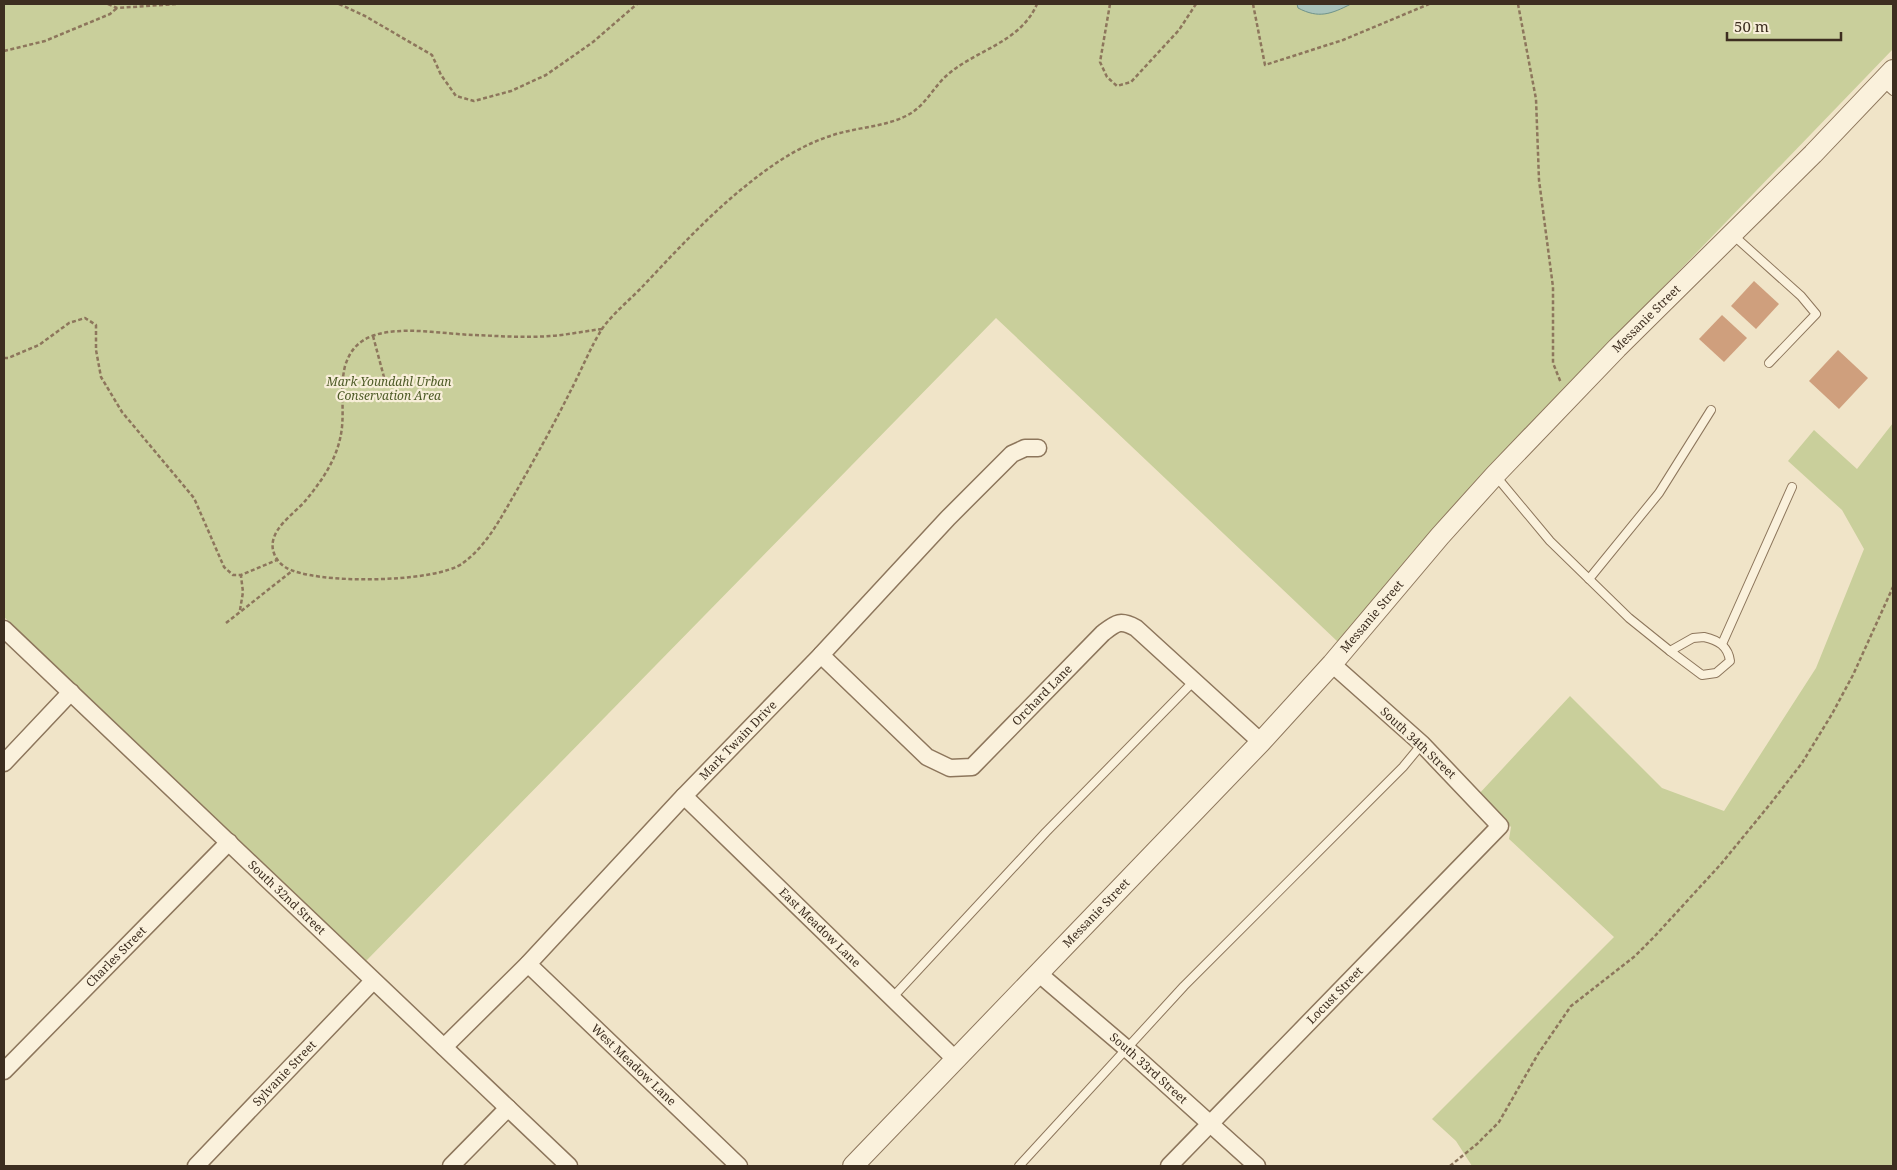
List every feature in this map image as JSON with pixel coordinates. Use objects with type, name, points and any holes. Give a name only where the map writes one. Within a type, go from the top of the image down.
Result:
[{"type":"street","name":"Messanie Street","points":[[853,1166],[1260,742],[1332,664],[1440,536],[1495,475],[1617,348],[1813,154],[1890,81]]},
{"type":"street","name":"Mark Twain Drive","points":[[444,1047],[528,964],[684,796],[821,655],[948,518],[1012,454],[1025,448],[1038,448]]},
{"type":"street","name":"Orchard Lane","points":[[821,655],[927,757],[950,768],[972,767],[1103,633],[1115,624],[1125,622],[1136,628],[1260,742]]},
{"type":"street","name":"South 32nd Street","points":[[4,629],[568,1166]]},
{"type":"street","name":"South 34th Street","points":[[1332,664],[1422,744],[1500,826]]},
{"type":"street","points":[[4,762],[71,692]]},
{"type":"street","name":"East Meadow Lane","points":[[684,796],[955,1059]]},
{"type":"street","name":"Locust Street","points":[[1169,1166],[1500,826]]},
{"type":"street","name":"Charles Street","points":[[4,1071],[229,842]]},
{"type":"street","name":"West Meadow Lane","points":[[528,964],[739,1166]]},
{"type":"street","name":"South 33rd Street","points":[[1038,972],[1257,1166]]},
{"type":"street","name":"Sylvanie Street","points":[[196,1166],[373,981]]},
{"type":"street","points":[[451,1166],[508,1108]]},
{"type":"lane","points":[[1732,234],[1801,296],[1816,314],[1769,363]]},
{"type":"lane","points":[[1588,579],[1658,493],[1711,410]]},
{"type":"lane","points":[[1495,475],[1550,541],[1629,618],[1670,651],[1702,675],[1716,673],[1730,661],[1729,652],[1722,644],[1704,636],[1693,638],[1670,651]]},
{"type":"lane","points":[[1722,644],[1792,487]]},
{"type":"lane","points":[[892,998],[1046,832],[1193,682]]},
{"type":"lane","points":[[1019,1166],[1191,979],[1403,767],[1422,744]]},
{"type":"path","points":[[108,4],[117,8],[176,4]]},
{"type":"path","points":[[339,4],[366,16],[432,55],[441,75],[456,96],[474,101],[511,91],[546,75],[593,42],[637,4]]},
{"type":"path","points":[[602,329],[550,336],[394,331],[373,336],[359,344],[351,350],[342,382],[342,425],[338,452],[320,483],[276,532],[272,546],[277,560],[293,571],[328,578],[354,579],[425,577],[460,566],[477,551],[493,530],[547,437],[602,329],[690,236],[722,205],[752,180],[787,156],[809,144],[838,134],[886,124],[908,115],[922,105],[943,79],[955,69],[1019,30],[1034,12],[1037,4]]},
{"type":"path","points":[[1110,4],[1100,62],[1107,78],[1117,86],[1131,82],[1179,30],[1196,4]]},
{"type":"path","points":[[1253,4],[1265,65],[1343,40],[1429,4]]},
{"type":"path","points":[[1518,4],[1536,99],[1539,180],[1554,287],[1553,363]]},
{"type":"path","points":[[4,52],[45,41],[110,14],[117,8]]},
{"type":"path","points":[[4,358],[39,345],[69,323],[85,318],[96,325],[96,350],[101,377],[122,412],[194,498],[224,567],[233,575],[241,576],[277,560]]},
{"type":"path","points":[[373,336],[385,381]]},
{"type":"path","points":[[226,623],[293,571]]},
{"type":"path","points":[[240,612],[243,592],[241,576]]},
{"type":"path","points":[[1450,1166],[1477,1144],[1499,1122],[1538,1054],[1571,1006],[1635,956],[1654,937],[1721,864],[1771,804],[1802,763],[1832,714],[1853,675],[1893,587]]},
{"type":"green space","name":"Mark Youndahl Urban Conservation Area","points":[[4,4],[1893,4],[1893,49],[1482,475],[1338,642],[996,318],[365,962],[4,617]]},
{"type":"green space","points":[[1893,423],[1893,1166],[1472,1166],[1456,1141],[1432,1119],[1614,937],[1509,839],[1511,827],[1478,795],[1570,696],[1662,788],[1724,811],[1816,668],[1864,549],[1842,510],[1788,461],[1814,430],[1857,469]]},
{"type":"water","points":[[1297,4],[1351,4],[1331,13],[1319,14],[1298,8]]},
{"type":"building","points":[[1754,281],[1779,304],[1756,329],[1731,306]]},
{"type":"building","points":[[1722,315],[1747,338],[1724,362],[1699,339]]},
{"type":"building","points":[[1838,350],[1868,378],[1839,409],[1809,381]]}]
